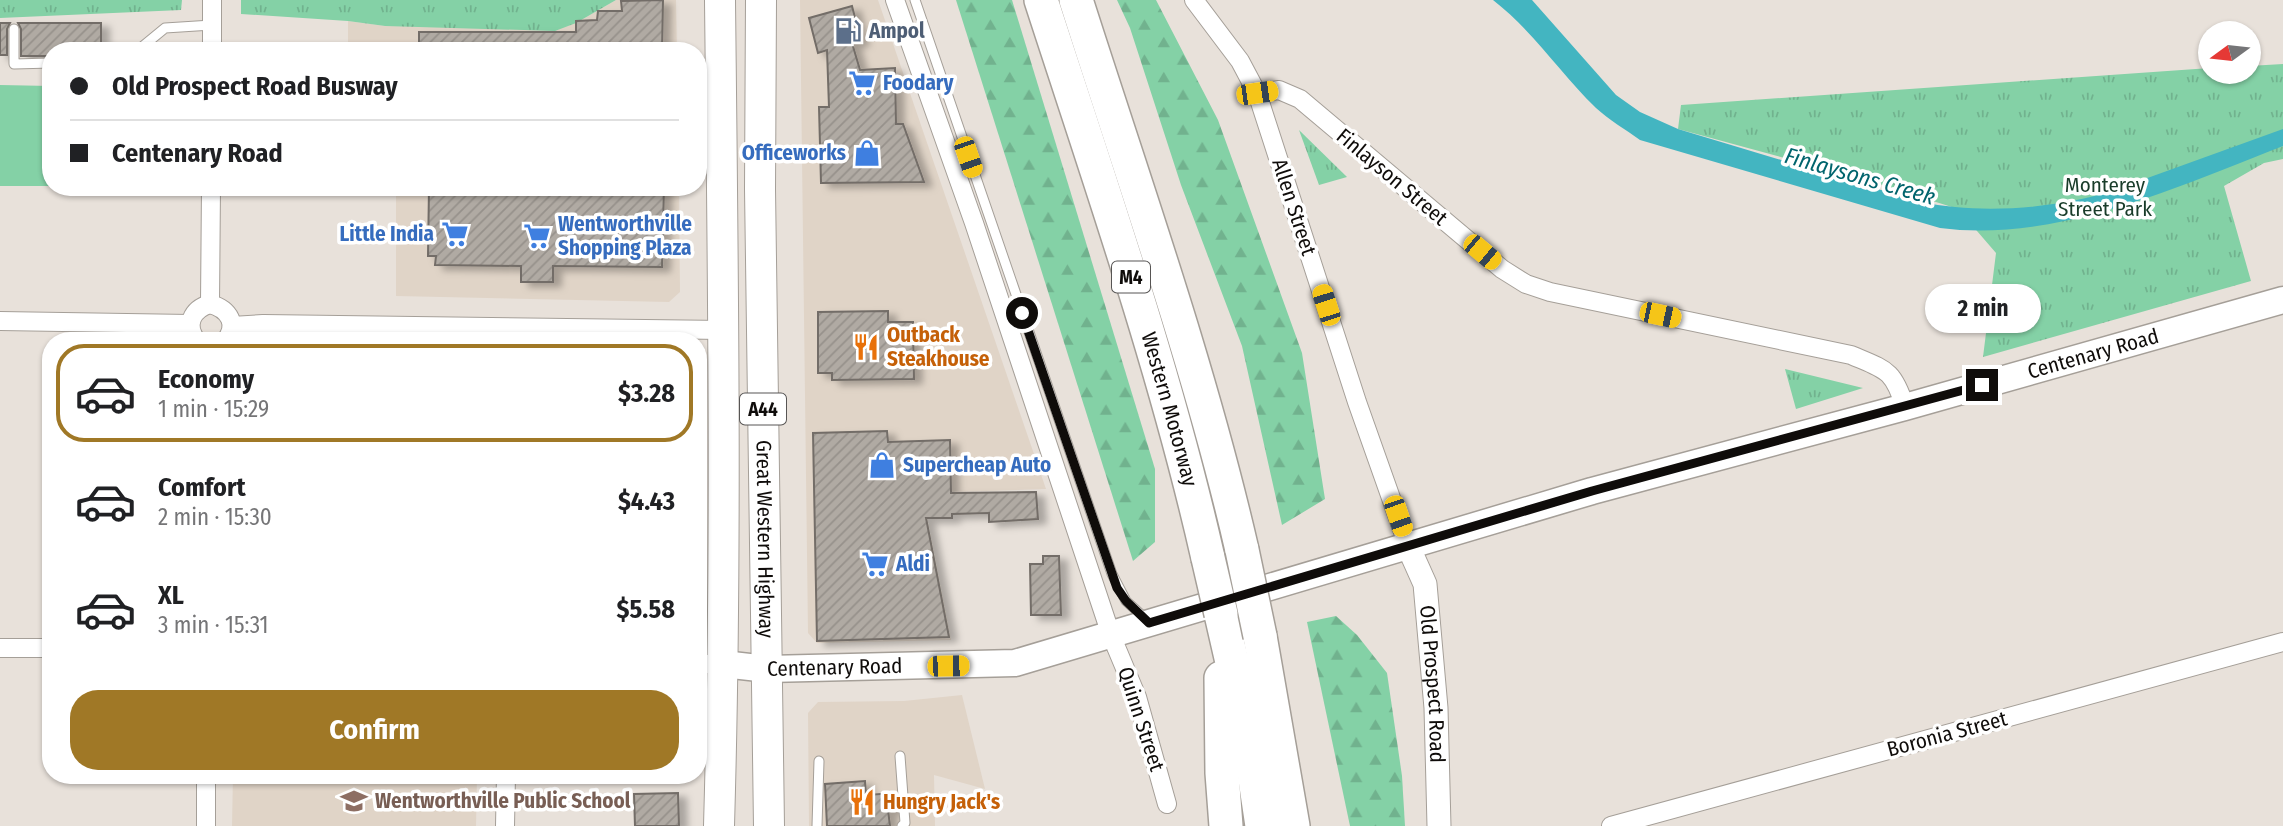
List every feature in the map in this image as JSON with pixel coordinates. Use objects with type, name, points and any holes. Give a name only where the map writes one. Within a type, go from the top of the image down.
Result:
[{"type":"highway","name":"Great Western Highway","points":[[719,826],[710,664],[724,330],[720,0]]},
{"type":"highway","name":"Great Western Highway","points":[[761,0],[760,176],[769,826]]},
{"type":"highway","name":"Western Motorway","points":[[1041,0],[1149,332],[1175,425],[1248,732],[1262,826]]},
{"type":"highway","name":"Western Motorway","points":[[1076,0],[1177,309],[1214,435],[1260,636],[1293,826]]},
{"type":"highway","points":[[1223,635],[1222,773],[1226,826]]},
{"type":"main road","name":"Centenary Road","points":[[710,664],[768,669],[1015,663],[1592,491],[1905,407],[2283,300]]},
{"type":"street","points":[[212,0],[212,42]]},
{"type":"street","points":[[895,0],[974,223],[1111,635]]},
{"type":"street","name":"Allen Street","points":[[1194,0],[1240,61],[1257,93],[1357,402],[1409,546]]},
{"type":"street","name":"Finlayson Street","points":[[1257,93],[1279,90],[1300,100],[1502,269],[1525,284],[1550,292],[1851,355],[1886,369],[1897,382],[1905,407]]},
{"type":"street","points":[[210,304],[211,196]]},
{"type":"street","points":[[191,332],[190,324],[196,310],[210,304],[226,310],[231,318],[229,332]]},
{"type":"street","points":[[0,321],[190,324]]},
{"type":"street","points":[[236,332],[263,324],[724,330]]},
{"type":"street","name":"Old Prospect Road","points":[[1409,546],[1426,596],[1436,708],[1439,826]]},
{"type":"street","name":"Quinn Street","points":[[1111,635],[1137,697],[1167,804]]},
{"type":"street","name":"Boronia Street","points":[[1611,826],[2283,642]]},
{"type":"street","points":[[0,648],[42,648]]},
{"type":"street","points":[[206,784],[206,826]]},
{"type":"street","points":[[505,826],[506,784]]},
{"type":"lane","points":[[915,0],[1112,574],[1126,601],[1149,623]]},
{"type":"lane","points":[[148,42],[165,28],[212,25]]},
{"type":"lane","points":[[14,29],[14,64],[42,63]]},
{"type":"lane","points":[[900,756],[905,809],[905,823],[902,826]]},
{"type":"lane","points":[[817,826],[819,761]]},
{"type":"shaded area","points":[[616,0],[676,0],[677,42],[348,42],[348,21],[385,26],[576,23]]},
{"type":"shaded area","points":[[800,0],[878,0],[1046,489],[922,493],[951,640],[817,643],[808,633]]},
{"type":"shaded area","name":"Wentworthville Shopping Plaza","points":[[396,196],[679,196],[680,292],[669,302],[396,296]]},
{"type":"shaded area","points":[[962,695],[985,789],[934,775],[935,826],[809,826],[808,713],[818,702],[904,701]]},
{"type":"shaded area","name":"Wentworthville Public School","points":[[233,784],[477,784],[476,826],[232,826]]},
{"type":"green space","points":[[0,0],[182,0],[181,10],[0,18]]},
{"type":"green space","points":[[241,0],[616,0],[576,23],[555,31],[385,26],[241,14]]},
{"type":"green space","points":[[956,0],[1012,0],[1155,469],[1155,542],[1133,561]]},
{"type":"green space","points":[[1117,0],[1156,0],[1218,120],[1302,353],[1325,499],[1282,525],[1242,346],[1181,185],[1130,28]]},
{"type":"green space","name":"Monterey Street Park","points":[[2283,64],[2283,159],[2264,163],[2224,186],[2251,281],[1983,357],[1996,253],[1958,209],[1873,182],[1678,129],[1681,105],[2198,69],[2198,84],[2261,84],[2261,65]]},
{"type":"green space","points":[[0,85],[42,86],[42,186],[0,186]]},
{"type":"green space","points":[[1299,130],[1347,177],[1319,185]]},
{"type":"green space","points":[[1785,369],[1863,388],[1796,409]]},
{"type":"green space","points":[[1336,616],[1357,635],[1387,673],[1402,776],[1405,826],[1350,826],[1307,622]]},
{"type":"water","points":[[1493,0],[1532,0],[1616,95],[1640,112],[1678,129],[1921,202],[1990,209],[2061,203],[2106,193],[2283,129],[2283,146],[2158,194],[2072,219],[2028,227],[1984,230],[1940,228],[1640,140],[1596,108],[1521,25]]},
{"type":"building","points":[[663,0],[662,42],[419,42],[419,32],[576,32],[576,21],[597,20],[598,11],[622,11],[621,1]]},
{"type":"building","points":[[852,6],[861,41],[852,43],[860,70],[895,68],[896,124],[903,124],[924,182],[821,183],[819,107],[829,107],[827,50],[818,53],[809,18]]},
{"type":"building","points":[[0,23],[10,23],[7,29],[7,55],[0,55]]},
{"type":"building","points":[[18,23],[101,23],[101,42],[42,42],[42,56],[21,56],[21,29]]},
{"type":"building","name":"Wentworthville Shopping Plaza","points":[[429,196],[664,196],[662,267],[553,266],[553,282],[521,282],[521,266],[435,265],[436,256],[428,256]]},
{"type":"building","name":"Outback Steakhouse","points":[[888,311],[888,322],[913,322],[914,379],[832,380],[832,373],[818,373],[818,312]]},
{"type":"building","name":"Aldi","points":[[887,431],[888,442],[950,440],[951,493],[1036,492],[1038,519],[989,522],[989,513],[926,518],[949,637],[817,641],[813,433]]},
{"type":"building","points":[[1043,556],[1059,556],[1061,615],[1031,615],[1030,564],[1043,564]]},
{"type":"building","name":"Hungry Jack's","points":[[865,781],[866,795],[896,793],[897,809],[888,810],[890,826],[827,826],[825,784]]},
{"type":"building","points":[[678,793],[679,826],[635,826],[634,794]]},
{"type":"place","name":"Ampol","points":[[848,31]]},
{"type":"place","name":"Foodary","points":[[862,83]]},
{"type":"place","name":"Officeworks","points":[[867,153]]},
{"type":"place","name":"Little India","points":[[455,234]]},
{"type":"place","name":"Wentworthville Shopping Plaza","points":[[537,236]]},
{"type":"place","name":"Outback Steakhouse","points":[[866,347]]},
{"type":"place","name":"Supercheap Auto","points":[[882,465]]},
{"type":"place","name":"Aldi","points":[[875,564]]},
{"type":"place","name":"Wentworthville Public School","points":[[354,801]]},
{"type":"place","name":"Hungry Jack's","points":[[862,802]]},
{"type":"route","points":[[1022,313],[1117,588],[1126,601],[1149,623],[1592,491],[1982,385]]},
{"type":"water label","name":"Finlaysons Creek","points":[[1860,176]]}]
